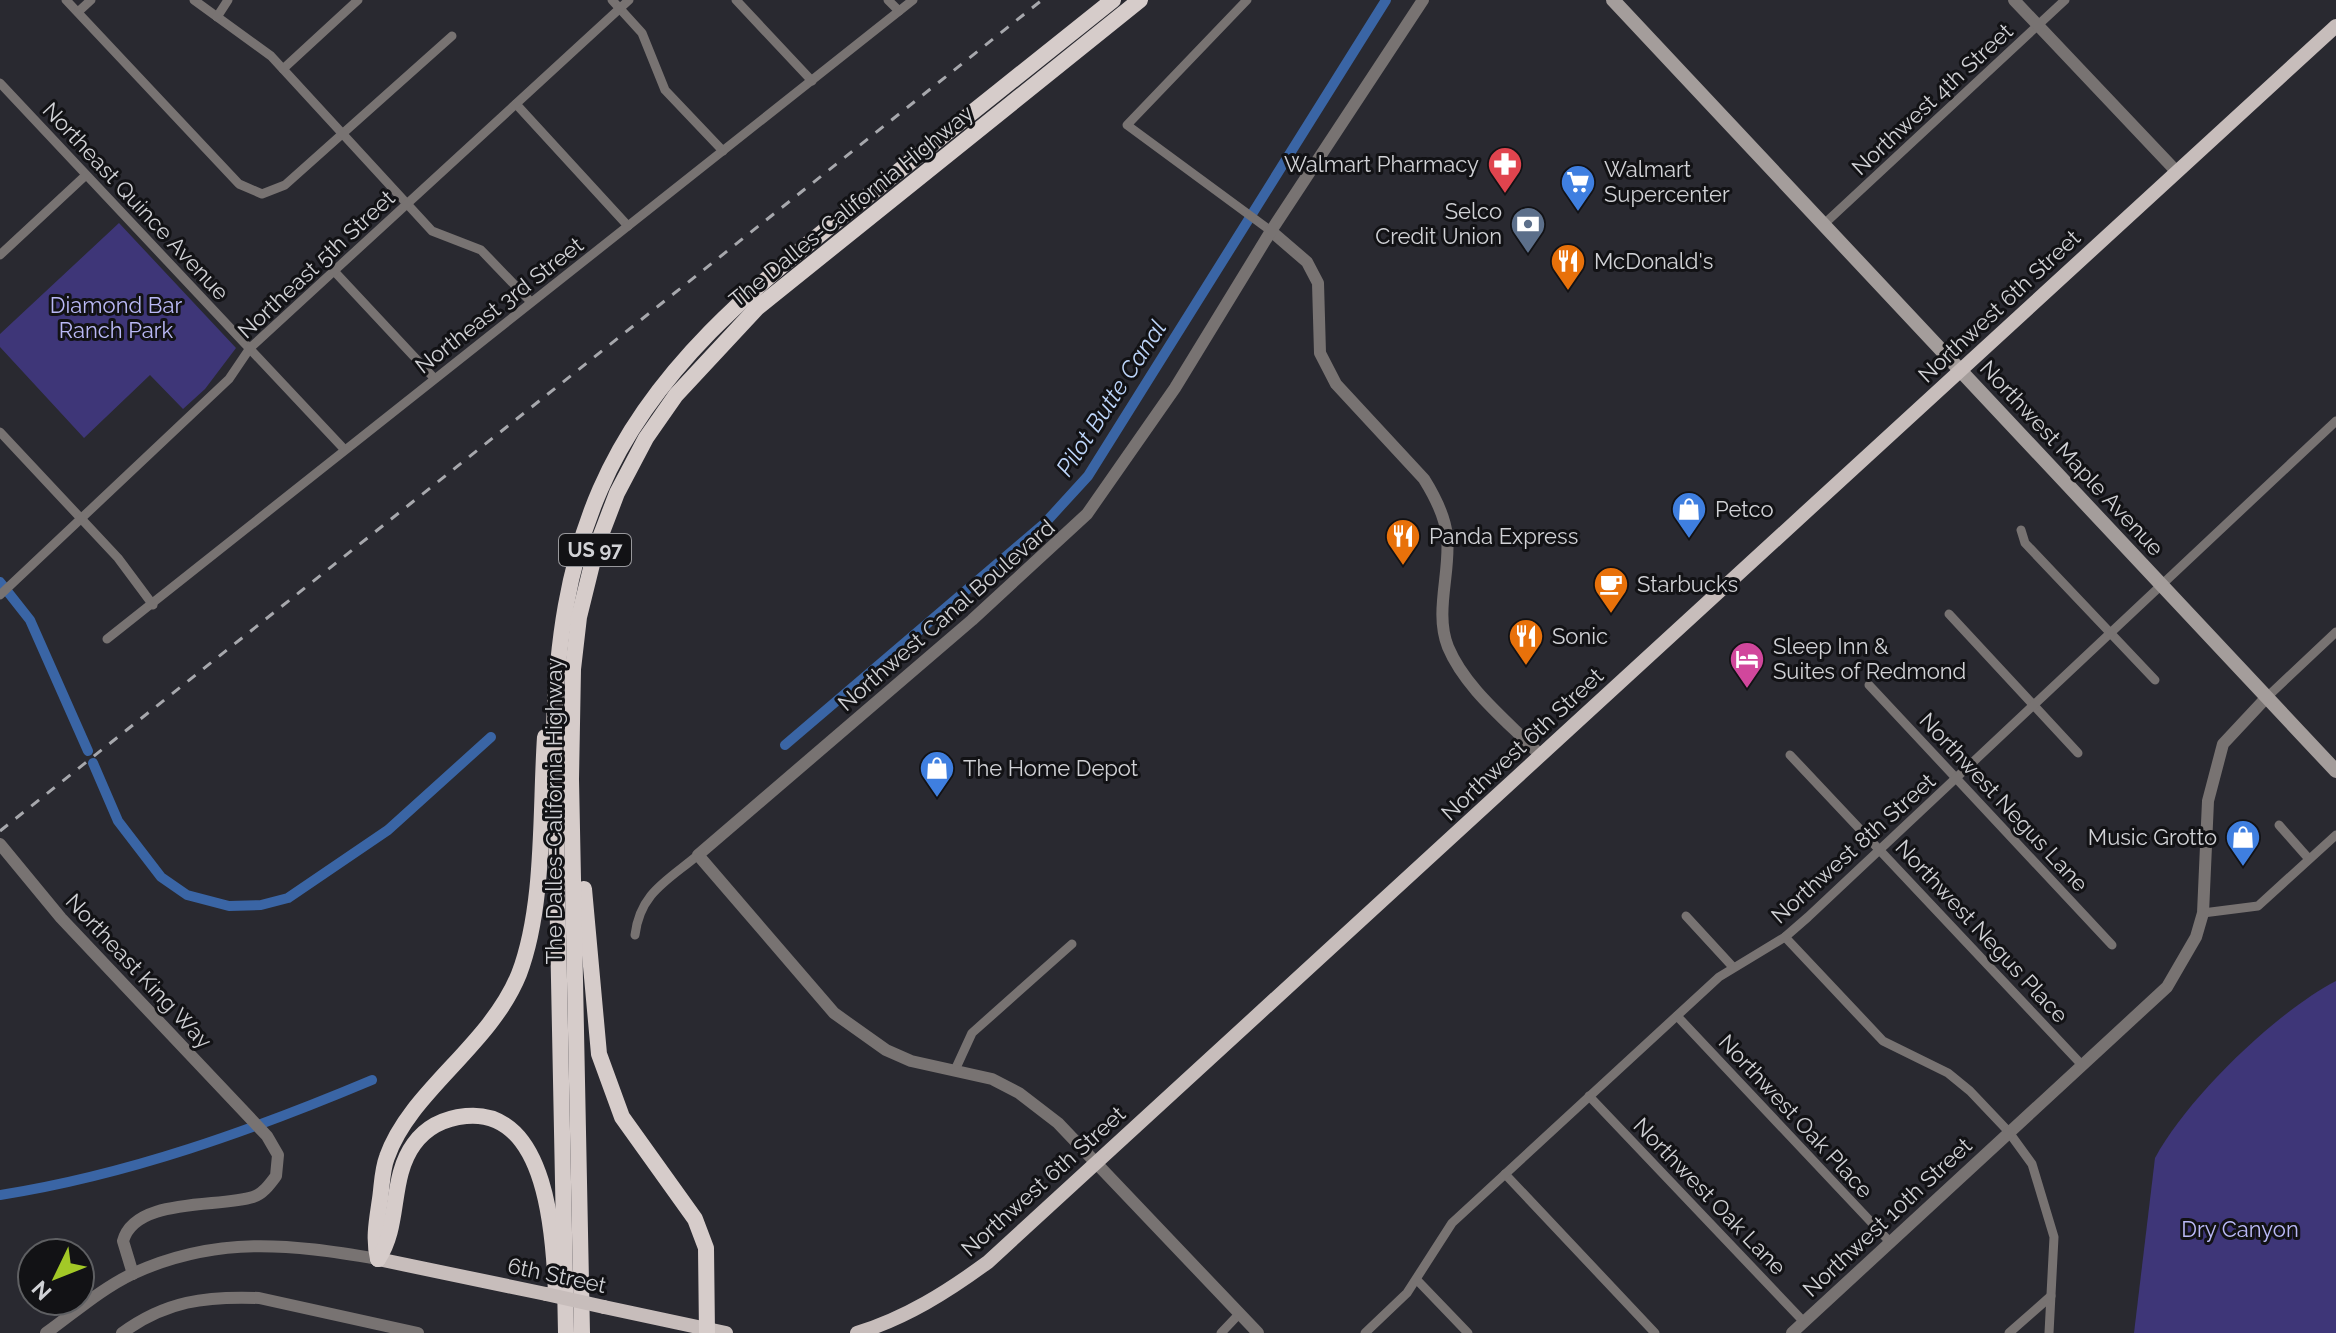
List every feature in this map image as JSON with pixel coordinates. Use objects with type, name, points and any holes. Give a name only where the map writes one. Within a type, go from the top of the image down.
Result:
[{"type":"highway","name":"The Dalles-California Highway","points":[[566,1333],[554,727],[556,665],[563,612],[581,541],[600,488],[634,426],[664,383],[700,341],[770,275],[1113,0]]},
{"type":"highway","name":"The Dalles-California Highway","points":[[582,1333],[571,779],[573,669],[579,617],[596,548],[617,493],[646,438],[676,395],[757,308],[1140,0]]},
{"type":"highway","points":[[378,1259],[374,1240],[385,1159],[394,1140],[479,1039],[503,1006],[519,973],[531,927],[545,725],[556,665]]},
{"type":"highway","points":[[571,779],[599,1054],[622,1117],[695,1219],[706,1248],[707,1331]]},
{"type":"highway","points":[[378,1259],[389,1243],[400,1173],[416,1141],[432,1127],[450,1118],[472,1115],[492,1120],[508,1128],[524,1143],[536,1163],[544,1187],[556,1278],[558,1333]]},
{"type":"main road","name":"Northwest Maple Avenue","points":[[1613,0],[2336,771]]},
{"type":"main road","name":"Northwest 6th Street","points":[[857,1333],[902,1316],[948,1291],[988,1262],[2336,26]]},
{"type":"main road","name":"6th Street","points":[[378,1259],[726,1333]]},
{"type":"street","points":[[66,0],[239,184],[262,194],[285,185],[452,36]]},
{"type":"street","points":[[78,12],[91,0]]},
{"type":"street","points":[[194,0],[271,56],[432,231],[481,250],[531,302]]},
{"type":"street","points":[[217,17],[228,0]]},
{"type":"street","points":[[283,69],[358,0]]},
{"type":"street","points":[[612,0],[642,33],[665,90],[723,151]]},
{"type":"street","name":"Northeast 5th Street","points":[[0,595],[229,379],[250,348],[629,0]]},
{"type":"street","points":[[736,0],[812,81]]},
{"type":"street","points":[[888,0],[899,11]]},
{"type":"street","name":"Northeast 3rd Street","points":[[107,639],[913,0]]},
{"type":"street","points":[[1247,0],[1127,125],[1268,228],[1307,262],[1318,283],[1320,353],[1336,384],[1424,479],[1435,496],[1447,534],[1443,609],[1448,646],[1470,682],[1541,756]]},
{"type":"street","name":"Northwest Canal Boulevard","points":[[635,935],[639,909],[963,627],[1087,514],[1175,388],[1268,228],[1423,0]]},
{"type":"street","points":[[2014,0],[2176,171]]},
{"type":"street","name":"Northwest 4th Street","points":[[1823,225],[2065,0]]},
{"type":"street","name":"Northeast Quince Avenue","points":[[0,83],[344,449]]},
{"type":"street","points":[[516,104],[628,226]]},
{"type":"street","points":[[0,254],[86,175]]},
{"type":"street","points":[[334,271],[434,378]]},
{"type":"street","name":"Northwest 8th Street","points":[[1365,1333],[1417,1280],[1452,1223],[1732,966],[1785,937],[2336,421]]},
{"type":"street","points":[[0,432],[80,518],[153,605]]},
{"type":"street","points":[[2021,530],[2025,543],[2155,680]]},
{"type":"street","points":[[1949,614],[2078,753]]},
{"type":"street","points":[[2266,698],[2336,632]]},
{"type":"street","name":"Northwest Negus Lane","points":[[1869,685],[2112,945]]},
{"type":"street","name":"Northwest 10th Street","points":[[1792,1333],[2167,987],[2196,937],[2203,913],[2208,801],[2223,744],[2266,698]]},
{"type":"street","name":"Northwest Negus Place","points":[[1790,755],[2081,1064]]},
{"type":"street","points":[[2279,825],[2309,859]]},
{"type":"street","points":[[2203,913],[2258,906],[2336,835]]},
{"type":"street","name":"Northeast King Way","points":[[0,844],[61,918],[267,1136],[278,1155],[276,1176],[254,1197],[176,1207],[134,1222],[123,1241],[133,1274]]},
{"type":"street","points":[[698,855],[834,1013],[854,1030],[911,1061],[992,1079],[1036,1104],[1258,1333]]},
{"type":"street","points":[[1686,916],[1732,966]]},
{"type":"street","points":[[1785,937],[1883,1041],[1895,1050],[1948,1073],[2008,1131],[2032,1164],[2043,1192],[2054,1237],[2049,1333]]},
{"type":"street","points":[[955,1070],[972,1033],[1072,944]]},
{"type":"street","name":"Northwest Oak Place","points":[[1677,1016],[1889,1241]]},
{"type":"street","name":"Northwest Oak Lane","points":[[1589,1096],[1804,1322]]},
{"type":"street","points":[[1505,1174],[1655,1333]]},
{"type":"street","points":[[46,1333],[133,1274],[202,1252],[252,1244],[310,1248],[378,1259]]},
{"type":"street","points":[[1417,1280],[1468,1333]]},
{"type":"street","points":[[2009,1333],[2051,1296]]},
{"type":"street","points":[[122,1333],[164,1307],[235,1297],[273,1301],[418,1333]]},
{"type":"street","points":[[1221,1333],[1240,1313]]},
{"type":"green space","name":"Diamond Bar Ranch Park","points":[[119,223],[236,348],[205,389],[183,409],[150,375],[84,438],[0,347],[0,334]]},
{"type":"green space","name":"Dry Canyon","points":[[2336,981],[2336,1333],[2134,1333],[2155,1158],[2188,1109],[2235,1059],[2287,1013]]},
{"type":"waterway","name":"Pilot Butte Canal","points":[[785,745],[1045,523],[1088,476],[1386,0]]},
{"type":"waterway","name":"Pilot Butte Canal","points":[[0,582],[30,620],[88,751]]},
{"type":"waterway","name":"Pilot Butte Canal","points":[[93,763],[118,821],[161,877],[187,895],[229,906],[261,905],[288,898],[388,830],[491,737]]},
{"type":"waterway","points":[[0,1195],[95,1176],[189,1149],[372,1080]]},
{"type":"railway","points":[[0,831],[1042,0]]},
{"type":"place","name":"Walmart Pharmacy","points":[[1505,195]]},
{"type":"place","name":"Walmart Supercenter","points":[[1578,213]]},
{"type":"place","name":"Selco Credit Union","points":[[1528,255]]},
{"type":"place","name":"McDonald's","points":[[1568,292]]},
{"type":"place","name":"Petco","points":[[1689,540]]},
{"type":"place","name":"Panda Express","points":[[1403,567]]},
{"type":"place","name":"Starbucks","points":[[1611,615]]},
{"type":"place","name":"Sonic","points":[[1526,667]]},
{"type":"place","name":"Sleep Inn & Suites of Redmond","points":[[1747,690]]},
{"type":"place","name":"The Home Depot","points":[[937,799]]},
{"type":"place","name":"Music Grotto","points":[[2243,868]]}]
